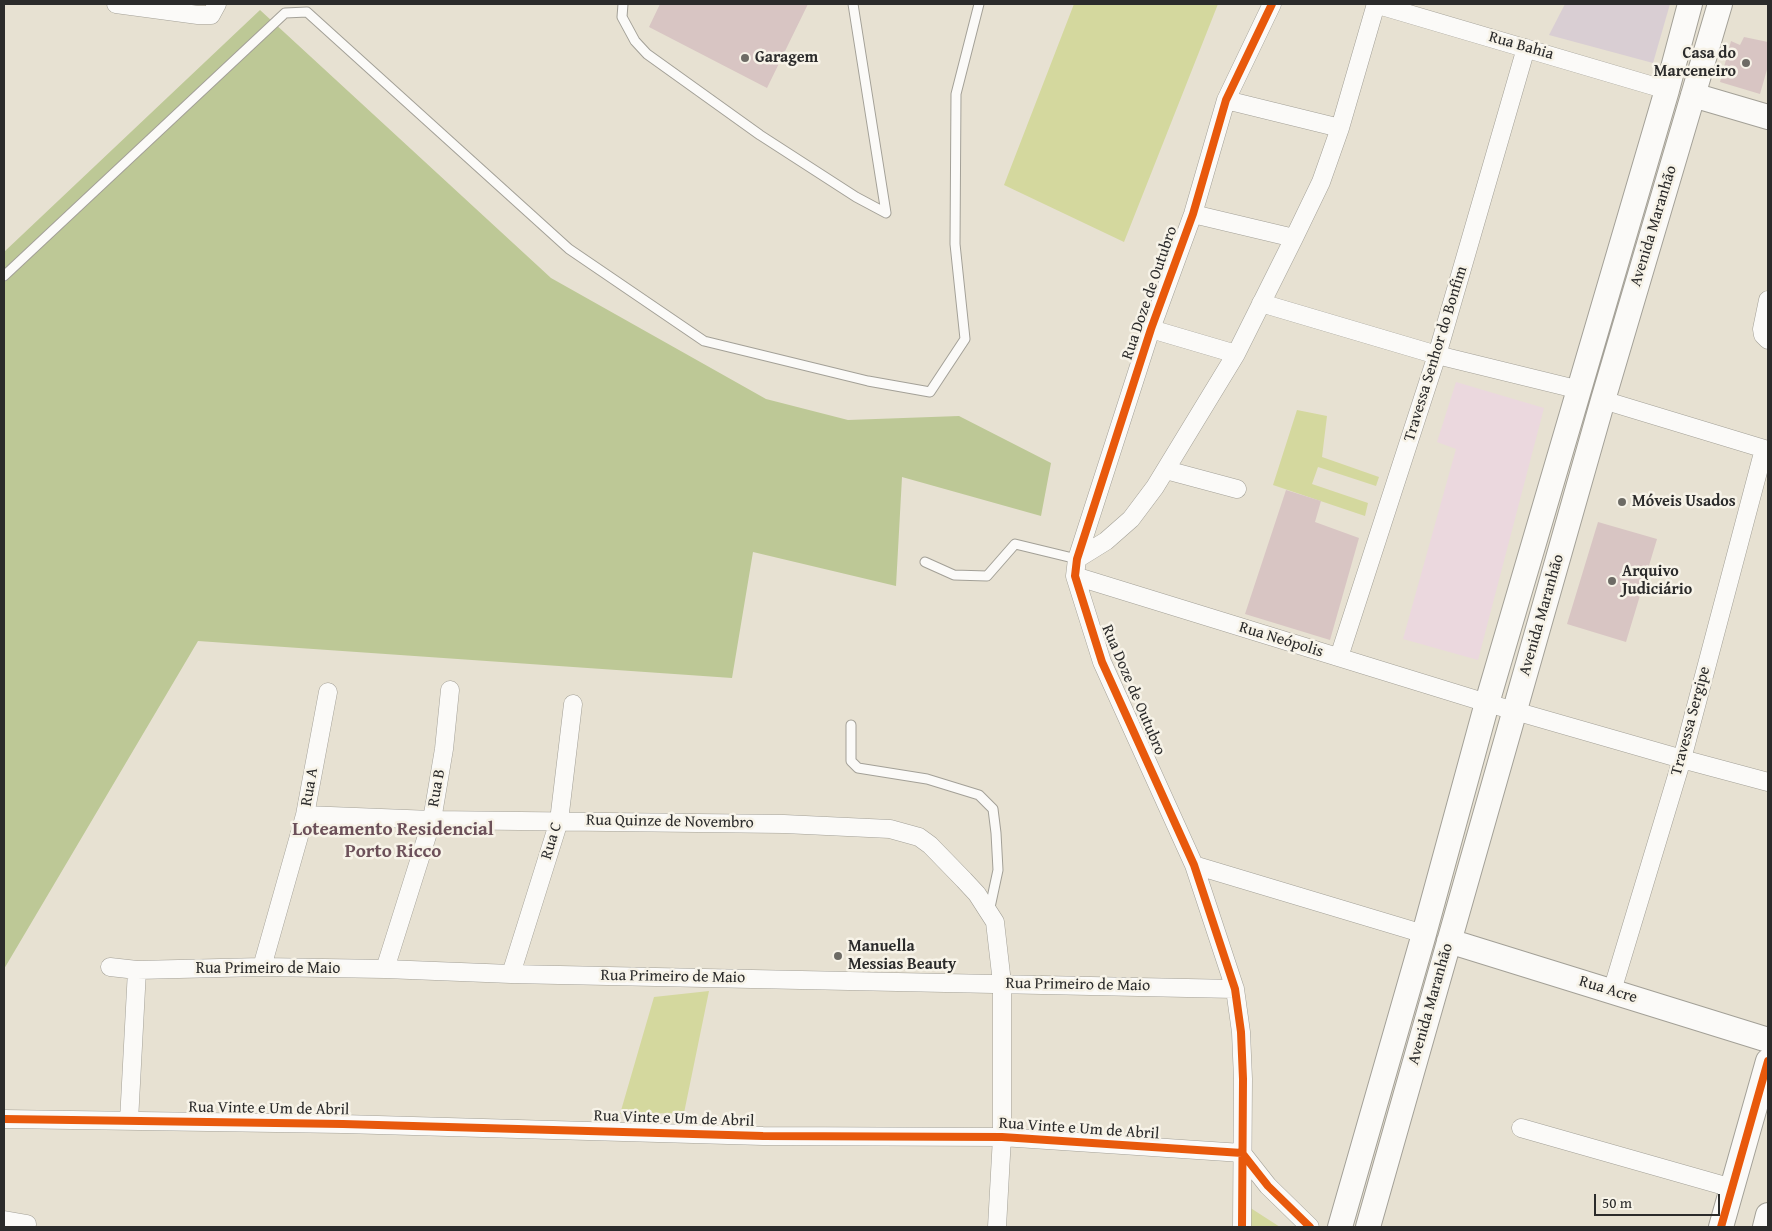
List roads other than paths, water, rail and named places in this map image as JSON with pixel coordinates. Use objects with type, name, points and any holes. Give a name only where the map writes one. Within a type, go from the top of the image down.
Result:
[{"type":"main road","name":"Avenida Maranhão","points":[[1340,1227],[1488,702],[1667,90],[1690,4]]},
{"type":"main road","name":"Avenida Maranhão","points":[[1368,1227],[1603,400],[1720,4]]},
{"type":"main road","points":[[1694,95],[1768,117]]},
{"type":"main road","name":"Rua Acre","points":[[1448,942],[1768,1040]]},
{"type":"main road","points":[[1721,1227],[1768,1061]]},
{"type":"main road","points":[[1765,1227],[1768,1214]]},
{"type":"street","points":[[116,4],[198,16],[214,9]]},
{"type":"street","name":"Rua Doze de Outubro","points":[[1242,1227],[1243,1078],[1241,1032],[1235,989],[1194,865],[1102,662],[1076,567],[1151,329],[1193,214],[1226,100],[1272,4]]},
{"type":"street","points":[[1076,567],[1131,519],[1156,488],[1236,354],[1321,182],[1340,128],[1375,4]]},
{"type":"street","name":"Rua Bahia","points":[[1375,4],[1667,90]]},
{"type":"street","name":"Travessa Senhor do Bonfim","points":[[1339,658],[1437,355],[1526,48]]},
{"type":"street","points":[[1226,100],[1340,128]]},
{"type":"street","points":[[1193,214],[1294,238]]},
{"type":"street","points":[[1768,300],[1762,329],[1763,335],[1768,340]]},
{"type":"street","points":[[1261,303],[1437,355],[1580,390]]},
{"type":"street","points":[[1151,329],[1236,354]]},
{"type":"street","points":[[1603,400],[1766,450]]},
{"type":"street","name":"Travessa Sergipe","points":[[1612,992],[1682,759],[1766,450]]},
{"type":"street","points":[[1166,470],[1237,489]]},
{"type":"street","name":"Rua Neópolis","points":[[1076,567],[1339,658],[1515,710]]},
{"type":"street","name":"Rua B","points":[[386,968],[432,820],[444,748],[450,690]]},
{"type":"street","name":"Rua A","points":[[262,967],[305,815],[328,692]]},
{"type":"street","name":"Rua C","points":[[511,974],[559,821],[572,704]]},
{"type":"street","points":[[1515,710],[1768,782]]},
{"type":"street","name":"Rua Quinze de Novembro","points":[[305,815],[432,820],[784,824],[878,828],[901,831],[919,837],[930,845],[971,887],[992,917]]},
{"type":"street","points":[[1194,865],[1424,934]]},
{"type":"street","points":[[992,917],[1002,983],[1002,1137],[997,1227]]},
{"type":"street","name":"Rua Primeiro de Maio","points":[[110,968],[137,970],[262,967],[386,968],[511,974],[1235,989]]},
{"type":"street","points":[[129,1121],[137,970]]},
{"type":"street","name":"Rua Vinte e Um de Abril","points":[[4,1119],[343,1124],[763,1136],[1002,1137],[1242,1153]]},
{"type":"street","points":[[1521,1128],[1732,1188]]},
{"type":"street","points":[[1242,1153],[1268,1186],[1310,1227]]},
{"type":"street","points":[[4,1220],[27,1224]]},
{"type":"lane","points":[[307,12],[313,4]]},
{"type":"lane","points":[[623,4],[622,17],[635,41],[647,54],[760,135],[856,197],[886,213],[853,4]]},
{"type":"lane","points":[[4,276],[285,13],[307,12],[569,250],[704,341],[868,381],[930,392],[965,338],[955,244],[956,94],[979,4]]},
{"type":"lane","points":[[925,562],[954,575],[987,576],[1015,544],[1076,567]]},
{"type":"lane","points":[[851,725],[851,762],[858,768],[927,778],[979,795],[993,809],[998,870],[992,917]]},
{"type":"place","name":"Garagem","points":[[745,58]]},
{"type":"place","name":"Casa do Marceneiro","points":[[1746,63]]},
{"type":"place","name":"Móveis Usados","points":[[1622,502]]},
{"type":"place","name":"Arquivo Judiciário","points":[[1612,581]]},
{"type":"place","name":"Manuella Messias Beauty","points":[[838,956]]},
{"type":"district","name":"Loteamento Residencial Porto Ricco","points":[[393,841]]}]
